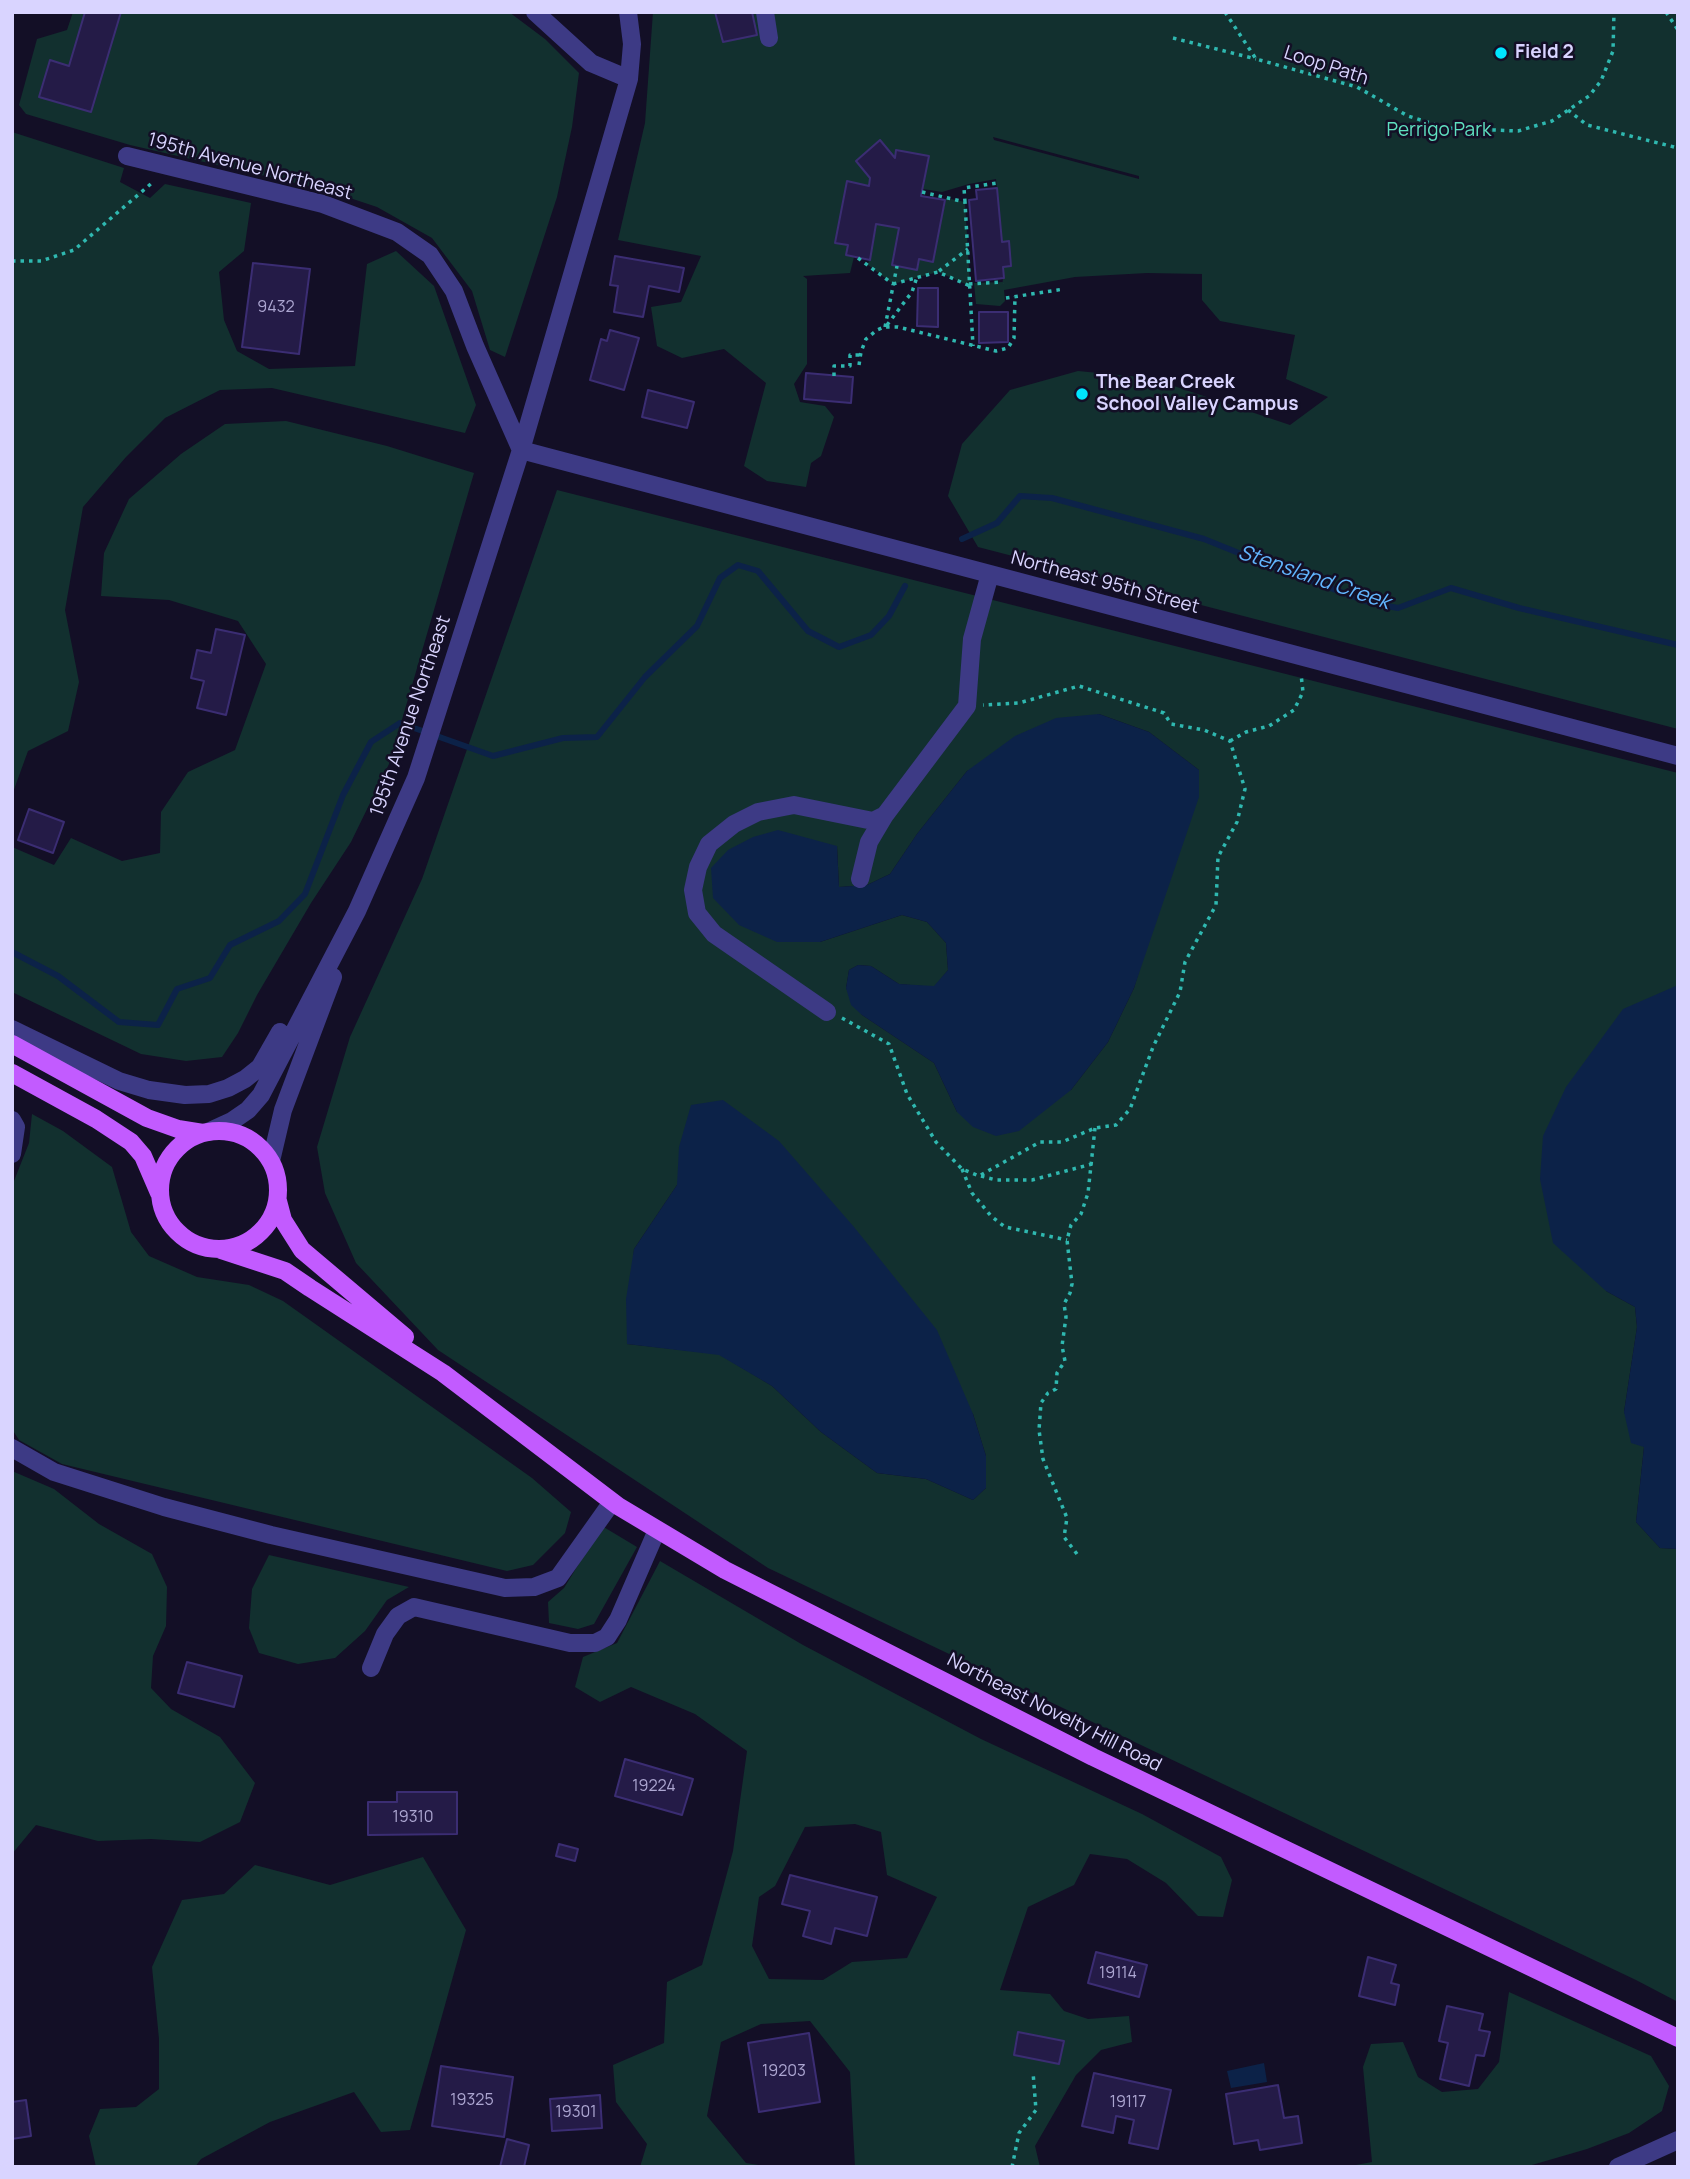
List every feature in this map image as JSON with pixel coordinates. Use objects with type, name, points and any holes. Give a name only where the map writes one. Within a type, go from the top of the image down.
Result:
[{"type":"main road","points":[[12,1044],[147,1118],[178,1129],[206,1133]]},
{"type":"main road","points":[[12,1073],[96,1119],[131,1142],[143,1156],[159,1193],[163,1211],[172,1227],[186,1240],[202,1248],[221,1250],[241,1246],[258,1236],[271,1220],[278,1201],[278,1180],[271,1161],[260,1147],[244,1136],[226,1131],[206,1133],[192,1137],[178,1147],[167,1160],[159,1193]]},
{"type":"main road","name":"Northeast Novelty Hill Road","points":[[278,1201],[283,1220],[302,1250],[419,1349],[443,1373]]},
{"type":"main road","name":"Northeast Novelty Hill Road","points":[[221,1250],[285,1271],[443,1373],[612,1502],[725,1570],[1093,1757],[1678,2039]]},
{"type":"street","points":[[535,12],[591,63],[629,79]]},
{"type":"street","name":"195th Avenue Northeast","points":[[357,911],[416,778],[521,450],[629,79],[632,44],[628,12]]},
{"type":"street","points":[[765,12],[769,38]]},
{"type":"street","name":"195th Avenue Northeast","points":[[127,156],[323,204],[397,232],[430,255],[454,291],[521,450]]},
{"type":"street","name":"Northeast 95th Street","points":[[521,450],[1678,756]]},
{"type":"street","points":[[860,879],[869,842],[885,815],[967,706],[972,639],[990,574]]},
{"type":"street","points":[[827,1012],[714,934],[697,913],[693,890],[698,867],[709,844],[734,824],[758,812],[794,805],[873,821],[885,815]]},
{"type":"street","points":[[12,1029],[93,1070],[149,1090],[186,1095],[209,1094],[228,1088],[260,1067],[319,962],[357,911]]},
{"type":"street","points":[[206,1133],[248,1110],[261,1095],[357,911]]},
{"type":"street","points":[[271,1161],[283,1110],[357,911]]},
{"type":"street","points":[[12,1120],[16,1127],[12,1154]]},
{"type":"street","points":[[12,1448],[54,1472],[164,1507],[271,1535],[506,1588],[534,1587],[558,1578],[612,1502]]},
{"type":"street","points":[[371,1668],[385,1634],[398,1616],[414,1607],[570,1643],[595,1643],[607,1637],[618,1620],[657,1530]]},
{"type":"street","points":[[1618,2167],[1678,2140]]},
{"type":"path","name":"Loop Path","points":[[1225,12],[1256,59],[1357,87],[1408,116],[1446,128],[1518,131],[1552,121],[1589,96],[1601,81],[1613,51],[1615,12]]},
{"type":"path","points":[[1665,12],[1678,30]]},
{"type":"path","points":[[1173,38],[1256,59]]},
{"type":"path","points":[[1568,110],[1587,125],[1678,148]]},
{"type":"path","points":[[12,261],[41,261],[74,250],[170,167]]},
{"type":"path","points":[[973,346],[964,188],[997,183]]},
{"type":"path","points":[[922,192],[965,202]]},
{"type":"path","points":[[893,284],[938,272],[968,249]]},
{"type":"path","points":[[858,258],[893,284]]},
{"type":"path","points":[[885,327],[897,266]]},
{"type":"path","points":[[938,272],[970,285],[1003,282]]},
{"type":"path","points":[[885,327],[912,292],[918,277]]},
{"type":"path","points":[[1006,298],[1064,289]]},
{"type":"path","points":[[859,365],[866,339],[885,327],[898,327],[996,351],[1012,345],[1015,296]]},
{"type":"path","points":[[834,376],[834,366],[850,366],[850,355],[860,355]]},
{"type":"path","points":[[1230,741],[1246,732],[1269,726],[1293,710],[1303,692],[1299,656]]},
{"type":"path","points":[[967,706],[1019,703],[1079,686],[1164,713],[1171,724],[1204,730],[1230,741],[1245,789],[1237,822],[1218,856],[1216,905],[1185,962],[1180,992],[1153,1047],[1130,1109],[1116,1125],[1095,1128],[1062,1142],[1040,1142],[979,1176]]},
{"type":"path","points":[[827,1012],[889,1044],[907,1094],[936,1142],[961,1168],[972,1194],[991,1216],[1005,1227],[1067,1240]]},
{"type":"path","points":[[1077,1554],[1064,1537],[1067,1518],[1043,1459],[1039,1430],[1041,1403],[1048,1393],[1056,1389],[1057,1373],[1065,1361],[1062,1346],[1066,1317],[1064,1304],[1072,1284],[1067,1240],[1071,1225],[1081,1214],[1088,1193],[1095,1128]]},
{"type":"path","points":[[961,1168],[996,1180],[1032,1180],[1091,1164]]},
{"type":"path","points":[[1012,2167],[1020,2133],[1036,2110],[1033,2072]]},
{"type":"green space","points":[[73,12],[509,12],[545,39],[579,73],[572,127],[557,197],[505,357],[490,350],[472,291],[432,238],[377,207],[326,190],[130,145],[26,114],[19,105],[37,39],[67,30]]},
{"type":"green space","name":"Perrigo Park","points":[[653,12],[1678,12],[1678,729],[978,547],[948,496],[962,444],[1010,390],[1078,371],[1150,378],[1290,425],[1328,397],[1286,379],[1295,335],[1220,321],[1202,300],[1202,274],[1147,273],[1075,277],[1004,290],[1005,301],[1000,306],[976,304],[974,283],[1003,282],[1003,267],[1011,266],[1009,242],[1002,242],[996,179],[942,192],[923,189],[929,156],[897,150],[895,158],[880,141],[856,161],[870,178],[869,186],[847,181],[835,242],[848,245],[846,255],[854,257],[850,273],[803,276],[807,279],[807,364],[794,384],[800,402],[825,406],[834,417],[821,456],[811,463],[806,487],[767,481],[744,466],[766,383],[724,349],[682,358],[657,346],[651,307],[681,302],[701,256],[618,240],[645,123]],"holes":[[[993,137],[1139,176],[1139,179],[994,140]]]},
{"type":"green space","points":[[12,132],[124,168],[120,182],[150,198],[165,184],[251,203],[244,251],[219,272],[224,320],[237,351],[269,369],[355,366],[367,264],[396,251],[434,286],[476,405],[465,433],[272,388],[220,390],[165,418],[126,457],[83,507],[65,610],[79,682],[68,731],[28,751],[12,795]]},
{"type":"green space","points":[[946,198],[965,202],[970,286],[938,272],[893,284],[868,265],[876,224],[899,228],[892,265],[916,270],[919,259],[933,262]]},
{"type":"green space","points":[[286,421],[387,446],[474,473],[389,764],[351,842],[311,903],[222,1057],[186,1061],[141,1054],[12,992],[12,847],[54,865],[71,838],[122,861],[160,853],[161,812],[188,772],[235,750],[266,664],[238,621],[169,600],[101,596],[104,553],[129,499],[181,454],[225,424]]},
{"type":"green space","points":[[557,490],[1678,773],[1678,985],[1606,1291],[1635,1307],[1637,1327],[1624,1412],[1644,1447],[1636,1522],[1660,1548],[1678,1549],[1678,2002],[768,1568],[438,1350],[356,1263],[325,1193],[317,1147],[350,1037],[422,879]],"holes":[[[1099,714],[1149,732],[1199,770],[1134,988],[1108,1042],[1071,1090],[957,1112],[934,1063],[862,1015],[846,988],[849,970],[858,965],[871,966],[899,984],[934,987],[948,970],[946,943],[927,922],[902,915],[820,942],[837,846],[839,887],[867,885],[890,874],[917,834],[967,771]],[[677,1185],[973,1414],[986,1456],[986,1488],[973,1500],[926,1479],[877,1473],[821,1432],[772,1386],[719,1354],[627,1344],[634,1249]]]},
{"type":"green space","points":[[32,1114],[63,1131],[112,1167],[131,1232],[149,1256],[197,1277],[249,1285],[283,1301],[532,1478],[571,1512],[565,1533],[533,1565],[507,1571],[62,1464],[19,1440],[12,1429],[12,1186],[29,1143]]},
{"type":"green space","points":[[12,1471],[54,1489],[99,1524],[152,1554],[167,1587],[166,1626],[153,1656],[151,1688],[171,1709],[220,1737],[255,1783],[240,1822],[200,1842],[151,1839],[98,1841],[36,1825],[12,1854]]},
{"type":"green space","points":[[602,1526],[637,1547],[594,1624],[578,1629],[549,1623],[548,1602],[564,1588]]},
{"type":"green space","points":[[269,1555],[409,1587],[387,1600],[365,1631],[335,1658],[298,1664],[259,1653],[249,1628],[252,1589]]},
{"type":"green space","points":[[660,1561],[803,1645],[981,1739],[1142,1814],[1221,1857],[1232,1880],[1223,1917],[1198,1916],[1166,1883],[1127,1859],[1090,1854],[1074,1885],[1028,1907],[1000,1990],[1050,1994],[1064,2011],[1088,2019],[1129,2016],[1132,2042],[1101,2050],[1076,2075],[1035,2146],[1040,2167],[855,2167],[850,2072],[810,2021],[761,2024],[721,2042],[707,2116],[746,2163],[771,2167],[640,2167],[647,2144],[616,2102],[613,2065],[664,2043],[667,1982],[702,1965],[733,1851],[747,1751],[695,1714],[631,1687],[600,1702],[575,1687],[583,1657],[617,1643]],"holes":[[[855,1824],[881,1832],[887,1875],[937,1897],[907,1958],[852,1962],[823,1980],[769,1979],[752,1946],[759,1897],[775,1886],[805,1827]]]},
{"type":"green space","points":[[423,1857],[466,1930],[410,2130],[381,2132],[354,2092],[270,2122],[201,2159],[195,2167],[96,2167],[89,2136],[100,2109],[136,2107],[159,2089],[159,2039],[152,1967],[182,1900],[224,1894],[255,1865],[330,1885]]},
{"type":"green space","points":[[1509,1992],[1651,2056],[1669,2086],[1662,2111],[1629,2133],[1587,2149],[1525,2167],[1345,2167],[1372,2162],[1363,2067],[1371,2044],[1403,2042],[1418,2077],[1442,2092],[1478,2089],[1499,2062]]},
{"type":"water","points":[[1099,714],[1149,732],[1199,770],[1199,797],[1134,988],[1108,1042],[1071,1090],[1019,1131],[996,1136],[973,1127],[957,1112],[934,1063],[851,1005],[846,988],[849,970],[858,965],[871,966],[899,984],[934,986],[948,970],[946,943],[927,922],[902,915],[820,942],[777,942],[739,925],[713,898],[711,868],[728,850],[753,837],[778,830],[837,846],[839,887],[867,885],[890,874],[917,834],[967,771],[1015,736],[1056,718]]},
{"type":"water","points":[[1678,985],[1678,1549],[1660,1548],[1636,1522],[1644,1447],[1631,1443],[1624,1412],[1637,1327],[1635,1307],[1606,1291],[1553,1243],[1540,1179],[1543,1136],[1566,1087],[1623,1009]]},
{"type":"water","points":[[723,1100],[779,1141],[854,1227],[937,1330],[973,1414],[986,1456],[986,1488],[973,1500],[926,1479],[877,1473],[821,1432],[772,1386],[719,1355],[627,1344],[626,1299],[634,1249],[677,1185],[679,1147],[691,1105]]},
{"type":"water","points":[[1264,2063],[1267,2082],[1231,2088],[1227,2071]]},
{"type":"building","points":[[85,12],[121,12],[91,112],[39,97],[50,60],[69,66]]},
{"type":"building","points":[[715,12],[752,12],[757,35],[723,42]]},
{"type":"building","points":[[880,140],[895,158],[896,150],[929,156],[921,196],[945,200],[933,262],[919,259],[917,270],[892,265],[899,228],[876,224],[870,260],[846,255],[848,245],[835,243],[847,181],[869,186],[870,178],[856,161]]},
{"type":"building","points":[[997,188],[1002,242],[1009,241],[1011,266],[1003,267],[1004,278],[976,281],[969,200],[977,199],[976,190]]},
{"type":"building","points":[[615,256],[684,268],[679,292],[649,286],[643,317],[614,312],[618,286],[610,285]]},
{"type":"building","points":[[253,263],[310,269],[299,354],[242,347]]},
{"type":"building","points":[[918,288],[938,288],[938,327],[917,326]]},
{"type":"building","points":[[979,312],[1008,312],[1008,342],[979,343]]},
{"type":"building","points":[[610,330],[639,338],[624,390],[590,380],[601,339],[607,341]]},
{"type":"building","points":[[806,373],[853,377],[851,403],[804,399]]},
{"type":"building","points":[[648,390],[694,402],[687,428],[642,417]]},
{"type":"building","points":[[216,629],[245,635],[226,715],[197,708],[204,681],[191,678],[197,650],[211,653]]},
{"type":"building","points":[[29,809],[64,822],[53,853],[18,840]]},
{"type":"building","points":[[187,1662],[242,1676],[234,1707],[178,1693]]},
{"type":"building","points":[[625,1759],[693,1779],[682,1815],[615,1796]]},
{"type":"building","points":[[397,1792],[457,1792],[457,1834],[368,1835],[368,1802],[397,1802]]},
{"type":"building","points":[[559,1844],[578,1849],[575,1861],[556,1856]]},
{"type":"building","points":[[790,1875],[877,1897],[867,1936],[835,1928],[831,1944],[803,1936],[810,1911],[782,1904]]},
{"type":"building","points":[[1096,1952],[1147,1965],[1139,1997],[1088,1983]]},
{"type":"building","points":[[1368,1957],[1396,1965],[1391,1983],[1399,1985],[1395,2005],[1359,1996]]},
{"type":"building","points":[[1447,2006],[1483,2014],[1479,2030],[1490,2032],[1484,2056],[1476,2055],[1469,2086],[1440,2079],[1448,2043],[1439,2041]]},
{"type":"building","points":[[1018,2032],[1064,2041],[1059,2064],[1014,2055]]},
{"type":"building","points":[[809,2033],[820,2102],[759,2112],[748,2043]]},
{"type":"building","points":[[441,2066],[513,2077],[504,2137],[432,2126]]},
{"type":"building","points":[[1094,2073],[1171,2090],[1158,2149],[1129,2143],[1134,2120],[1116,2116],[1113,2133],[1082,2126]]},
{"type":"building","points":[[1278,2085],[1284,2118],[1298,2116],[1302,2143],[1260,2150],[1258,2140],[1234,2144],[1226,2094]]},
{"type":"building","points":[[600,2095],[602,2128],[552,2131],[550,2099]]},
{"type":"building","points":[[26,2100],[31,2136],[12,2139],[12,2102]]},
{"type":"building","points":[[507,2139],[529,2145],[524,2167],[500,2167]]},
{"type":"waterway","name":"Stensland Creek","points":[[962,539],[997,523],[1020,496],[1052,498],[1204,539],[1371,603],[1398,608],[1451,588],[1519,608],[1678,645]]},
{"type":"waterway","name":"Stensland Creek","points":[[12,952],[58,976],[119,1022],[158,1025],[177,989],[210,978],[230,945],[279,921],[305,894],[343,795],[371,742],[400,723],[493,756],[563,738],[597,737],[645,677],[697,626],[720,578],[738,565],[758,571],[808,631],[839,647],[871,635],[889,616],[905,586]]},
{"type":"place","name":"Field 2","points":[[1501,53]]},
{"type":"place","name":"The Bear Creek School Valley Campus","points":[[1082,394]]}]
